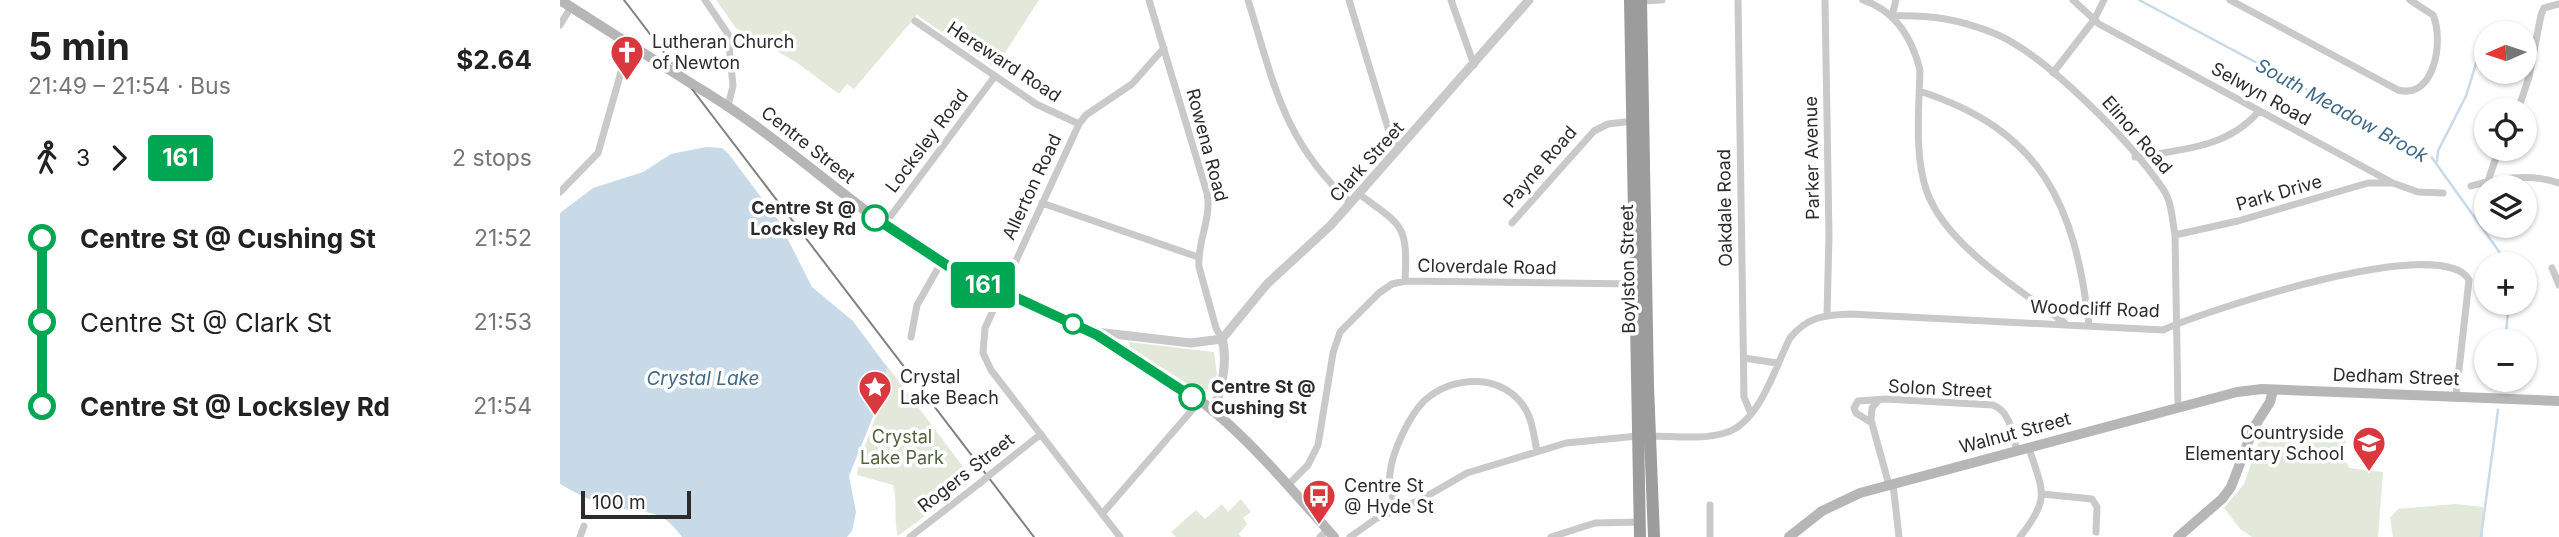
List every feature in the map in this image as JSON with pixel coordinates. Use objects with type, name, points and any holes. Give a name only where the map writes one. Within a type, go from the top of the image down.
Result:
[{"type":"highway","name":"Boylston Street","points":[[1630,0],[1636,284],[1644,436],[1654,537]]},
{"type":"highway","name":"Boylston Street","points":[[1640,537],[1644,436],[1642,0]]},
{"type":"main road","name":"Centre Street","points":[[560,0],[728,106],[884,225],[941,262],[1000,293],[1091,332],[1212,411],[1287,486],[1327,535]]},
{"type":"main road","name":"Dedham Street","points":[[2267,390],[2559,401]]},
{"type":"main road","name":"Walnut Street","points":[[1792,536],[1836,503],[1891,485],[2228,394],[2267,390]]},
{"type":"main road","points":[[2178,537],[2231,487],[2267,390]]},
{"type":"street","points":[[705,0],[728,34],[733,90],[728,106]]},
{"type":"street","name":"Rowena Road","points":[[1149,0],[1209,198],[1208,223],[1198,257]]},
{"type":"street","points":[[1248,0],[1291,130],[1320,173],[1351,203]]},
{"type":"street","points":[[1349,0],[1391,138],[1398,150]]},
{"type":"street","points":[[1451,0],[1474,65]]},
{"type":"street","name":"Clark Street","points":[[1222,339],[1267,284],[1321,236],[1351,203],[1529,0]]},
{"type":"street","points":[[1642,0],[1662,0]]},
{"type":"street","name":"Oakdale Road","points":[[1738,0],[1745,401],[1751,414]]},
{"type":"street","name":"Parker Avenue","points":[[1825,0],[1829,236],[1827,315]]},
{"type":"street","points":[[1863,0],[1892,16],[1910,41],[1916,57],[1922,176],[1936,210],[1954,233],[2000,275],[2065,324]]},
{"type":"street","points":[[1892,16],[1896,0]]},
{"type":"street","name":"Selwyn Road","points":[[2073,0],[2094,20],[2393,183],[2418,192],[2443,193]]},
{"type":"street","points":[[2053,73],[2094,20],[2104,0]]},
{"type":"street","points":[[2235,1],[2398,90],[2412,92],[2419,89],[2430,72],[2438,34],[2433,15],[2410,0]]},
{"type":"street","points":[[2522,98],[2529,77],[2541,15],[2544,8],[2559,4]]},
{"type":"street","points":[[560,25],[571,7]]},
{"type":"street","name":"Elinor Road","points":[[1892,16],[1934,15],[1978,27],[2017,46],[2090,106],[2167,198],[2175,235],[2174,325],[2178,407]]},
{"type":"street","name":"Hereward Road","points":[[915,21],[1048,111],[1079,124]]},
{"type":"street","points":[[560,192],[598,153],[629,44]]},
{"type":"street","name":"Allerton Road","points":[[1121,537],[984,358],[984,333],[1079,124],[1090,112],[1126,89],[1164,48]]},
{"type":"street","name":"Locksley Road","points":[[884,225],[995,76]]},
{"type":"street","points":[[1919,91],[1951,101],[1981,116],[2021,147],[2044,176],[2058,198],[2076,243],[2089,325]]},
{"type":"street","points":[[2135,157],[2219,140],[2240,131],[2259,111]]},
{"type":"street","name":"Payne Road","points":[[1512,223],[1594,131],[1608,124],[1633,121]]},
{"type":"street","points":[[2537,178],[2559,183]]},
{"type":"street","name":"Park Drive","points":[[2175,235],[2238,221],[2368,183],[2393,183]]},
{"type":"street","name":"Cloverdale Road","points":[[1359,194],[1388,212],[1399,224],[1406,250],[1405,281],[1636,284]]},
{"type":"street","points":[[1042,203],[1198,257],[1224,352],[1221,384],[1212,411]]},
{"type":"street","points":[[911,338],[917,305],[941,262]]},
{"type":"street","name":"Woodcliff Road","points":[[1350,537],[1377,518],[1467,473],[1537,451],[1594,438],[1724,434],[1739,426],[1751,414],[1798,328],[1827,315],[2163,330],[2200,313],[2383,266],[2449,266],[2465,273],[2469,280],[2456,396]]},
{"type":"street","points":[[2552,268],[2559,285]]},
{"type":"street","points":[[1287,486],[1308,465],[1318,444],[1334,353],[1344,326],[1386,288],[1405,281]]},
{"type":"street","points":[[1091,332],[1200,344],[1222,339]]},
{"type":"street","points":[[1744,358],[1777,363]]},
{"type":"street","points":[[1397,510],[1390,486],[1392,463],[1416,412],[1428,398],[1444,388],[1481,381],[1507,389],[1527,411],[1537,451]]},
{"type":"street","points":[[1878,401],[1861,400],[1855,405],[1856,413],[1872,423],[1891,485],[1899,537]]},
{"type":"street","name":"Solon Street","points":[[1872,423],[1871,412],[1878,401],[1998,407],[2007,418],[2017,451]]},
{"type":"street","points":[[1104,513],[1199,402]]},
{"type":"street","name":"Rogers Street","points":[[910,537],[1041,434]]},
{"type":"street","points":[[2020,537],[2038,513],[2042,494],[2029,448]]},
{"type":"street","points":[[2042,494],[2092,499],[2097,508],[2096,532]]},
{"type":"street","points":[[1710,505],[1710,537]]},
{"type":"street","points":[[1551,537],[1595,523],[1640,522]]},
{"type":"street","points":[[580,537],[584,526]]},
{"type":"green space","points":[[716,0],[1039,0],[995,68],[917,15],[854,89],[847,84],[839,94],[796,62],[736,28]]},
{"type":"green space","points":[[1129,342],[1214,352],[1217,374],[1212,389],[1198,391],[1130,347]]},
{"type":"green space","name":"Crystal Lake Park","points":[[885,363],[973,480],[898,536],[893,485],[857,475],[885,387]]},
{"type":"green space","points":[[2262,433],[2346,435],[2345,459],[2349,468],[2383,472],[2378,537],[2252,537],[2240,529],[2224,508],[2244,484]]},
{"type":"green space","points":[[1241,499],[1251,512],[1243,518],[1247,524],[1239,534],[1241,537],[1176,537],[1171,532],[1196,510],[1205,519],[1222,504],[1228,512]]},
{"type":"green space","points":[[2455,504],[2483,507],[2483,537],[2393,537],[2390,518],[2398,509]]},
{"type":"water","name":"Crystal Lake","points":[[706,147],[722,148],[728,153],[778,220],[812,287],[853,321],[887,367],[885,387],[849,476],[856,512],[852,531],[847,537],[682,537],[658,515],[603,504],[560,484],[560,213],[593,188],[643,172],[671,154]]},
{"type":"waterway","name":"South Meadow Brook","points":[[2139,0],[2430,155],[2499,252]]},
{"type":"waterway","points":[[2437,161],[2438,151],[2466,96],[2474,70]]},
{"type":"waterway","name":"South Meadow Brook","points":[[2506,329],[2508,315]]},
{"type":"waterway","name":"South Meadow Brook","points":[[2481,537],[2498,410]]},
{"type":"tram line","points":[[624,0],[1034,537]]},
{"type":"bus line","name":"161","points":[[875,218],[910,243],[984,285],[1097,335],[1192,397]]},
{"type":"place","name":"Lutheran Church of Newton","points":[[627,82]]},
{"type":"place","name":"Centre St @ Locksley Rd","points":[[875,218]]},
{"type":"place","name":"Centre St @ Cushing St","points":[[1192,397]]},
{"type":"place","name":"Crystal Lake Beach","points":[[875,417]]},
{"type":"place","name":"Countryside Elementary School","points":[[2369,473]]},
{"type":"place","name":"Centre St @ Hyde St","points":[[1319,526]]}]
